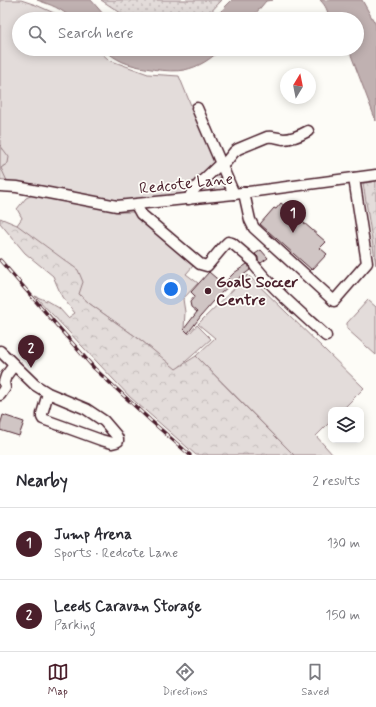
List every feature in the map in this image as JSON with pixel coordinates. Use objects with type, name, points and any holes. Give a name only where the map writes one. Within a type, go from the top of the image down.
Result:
[{"type":"street","points":[[197,108],[222,164],[239,193],[254,228],[334,301],[367,263],[354,178]]},
{"type":"street","points":[[189,199],[192,192],[199,184],[218,166],[226,162],[238,149],[267,137],[272,136],[285,139],[308,131]]},
{"type":"street","name":"Redcote Lane","points":[[0,186],[17,187],[117,206],[189,199],[376,175]]},
{"type":"street","points":[[136,205],[142,214],[200,264],[207,266],[228,242],[232,243],[254,263],[266,280],[281,295],[326,336]]},
{"type":"street","points":[[0,351],[35,385],[48,394],[86,409],[104,421],[116,435],[118,441],[112,443],[44,419],[42,414],[48,394]]},
{"type":"street","points":[[0,395],[5,388],[4,382],[6,376],[14,365]]},
{"type":"green space","points":[[0,0],[21,0],[52,12],[12,12],[12,56],[105,56],[109,60],[148,74],[179,76],[226,191],[116,202],[0,183]]},
{"type":"green space","points":[[101,0],[222,0],[211,12],[119,12]]},
{"type":"green space","points":[[0,145],[9,157],[8,163],[1,168],[8,183],[0,182]]},
{"type":"green space","points":[[376,181],[376,265],[363,183]]},
{"type":"green space","points":[[35,194],[119,212],[136,212],[143,223],[193,266],[186,274],[198,283],[183,299],[185,312],[184,329],[189,334],[197,325],[211,339],[176,370],[142,341],[90,304],[12,232],[22,218],[17,209],[26,198]]},
{"type":"green space","points":[[0,218],[17,225],[78,270],[83,282],[79,294],[90,304],[142,341],[176,369],[196,356],[294,455],[196,455],[130,397],[35,296],[59,308],[68,318],[75,313],[62,297],[53,276],[25,253],[0,223]]},
{"type":"green space","points":[[248,275],[364,388],[345,407],[328,407],[328,424],[316,436],[333,455],[294,455],[196,356],[215,338],[198,324]]},
{"type":"green space","points":[[368,300],[376,307],[376,355],[347,329],[347,323]]},
{"type":"shaded area","points":[[37,0],[91,0],[101,12],[64,12]]},
{"type":"shaded area","points":[[232,0],[273,0],[266,1],[257,12],[220,12]]},
{"type":"shaded area","points":[[320,0],[362,0],[376,25],[376,121],[351,56],[364,56],[364,12],[327,12],[324,4]]},
{"type":"shaded area","points":[[112,56],[213,56],[200,65],[178,71],[136,66]]},
{"type":"building","points":[[281,203],[326,242],[320,248],[327,254],[312,270],[260,224],[274,208],[276,209]]},
{"type":"building","points":[[261,250],[268,258],[261,263],[258,261],[258,257],[255,254]]},
{"type":"building","name":"Goals Soccer Centre","points":[[247,264],[249,265],[250,270],[220,294],[188,333],[184,329],[197,312],[191,307],[190,302],[195,296],[191,292],[209,272],[223,284],[234,273]]},
{"type":"building","points":[[3,415],[24,422],[19,436],[0,430]]},
{"type":"railway","points":[[0,260],[94,368],[190,455]]},
{"type":"place","name":"Jump Arena","points":[[293,233]]},
{"type":"place","name":"Goals Soccer Centre","points":[[208,291]]},
{"type":"place","name":"Leeds Caravan Storage","points":[[31,368]]}]
